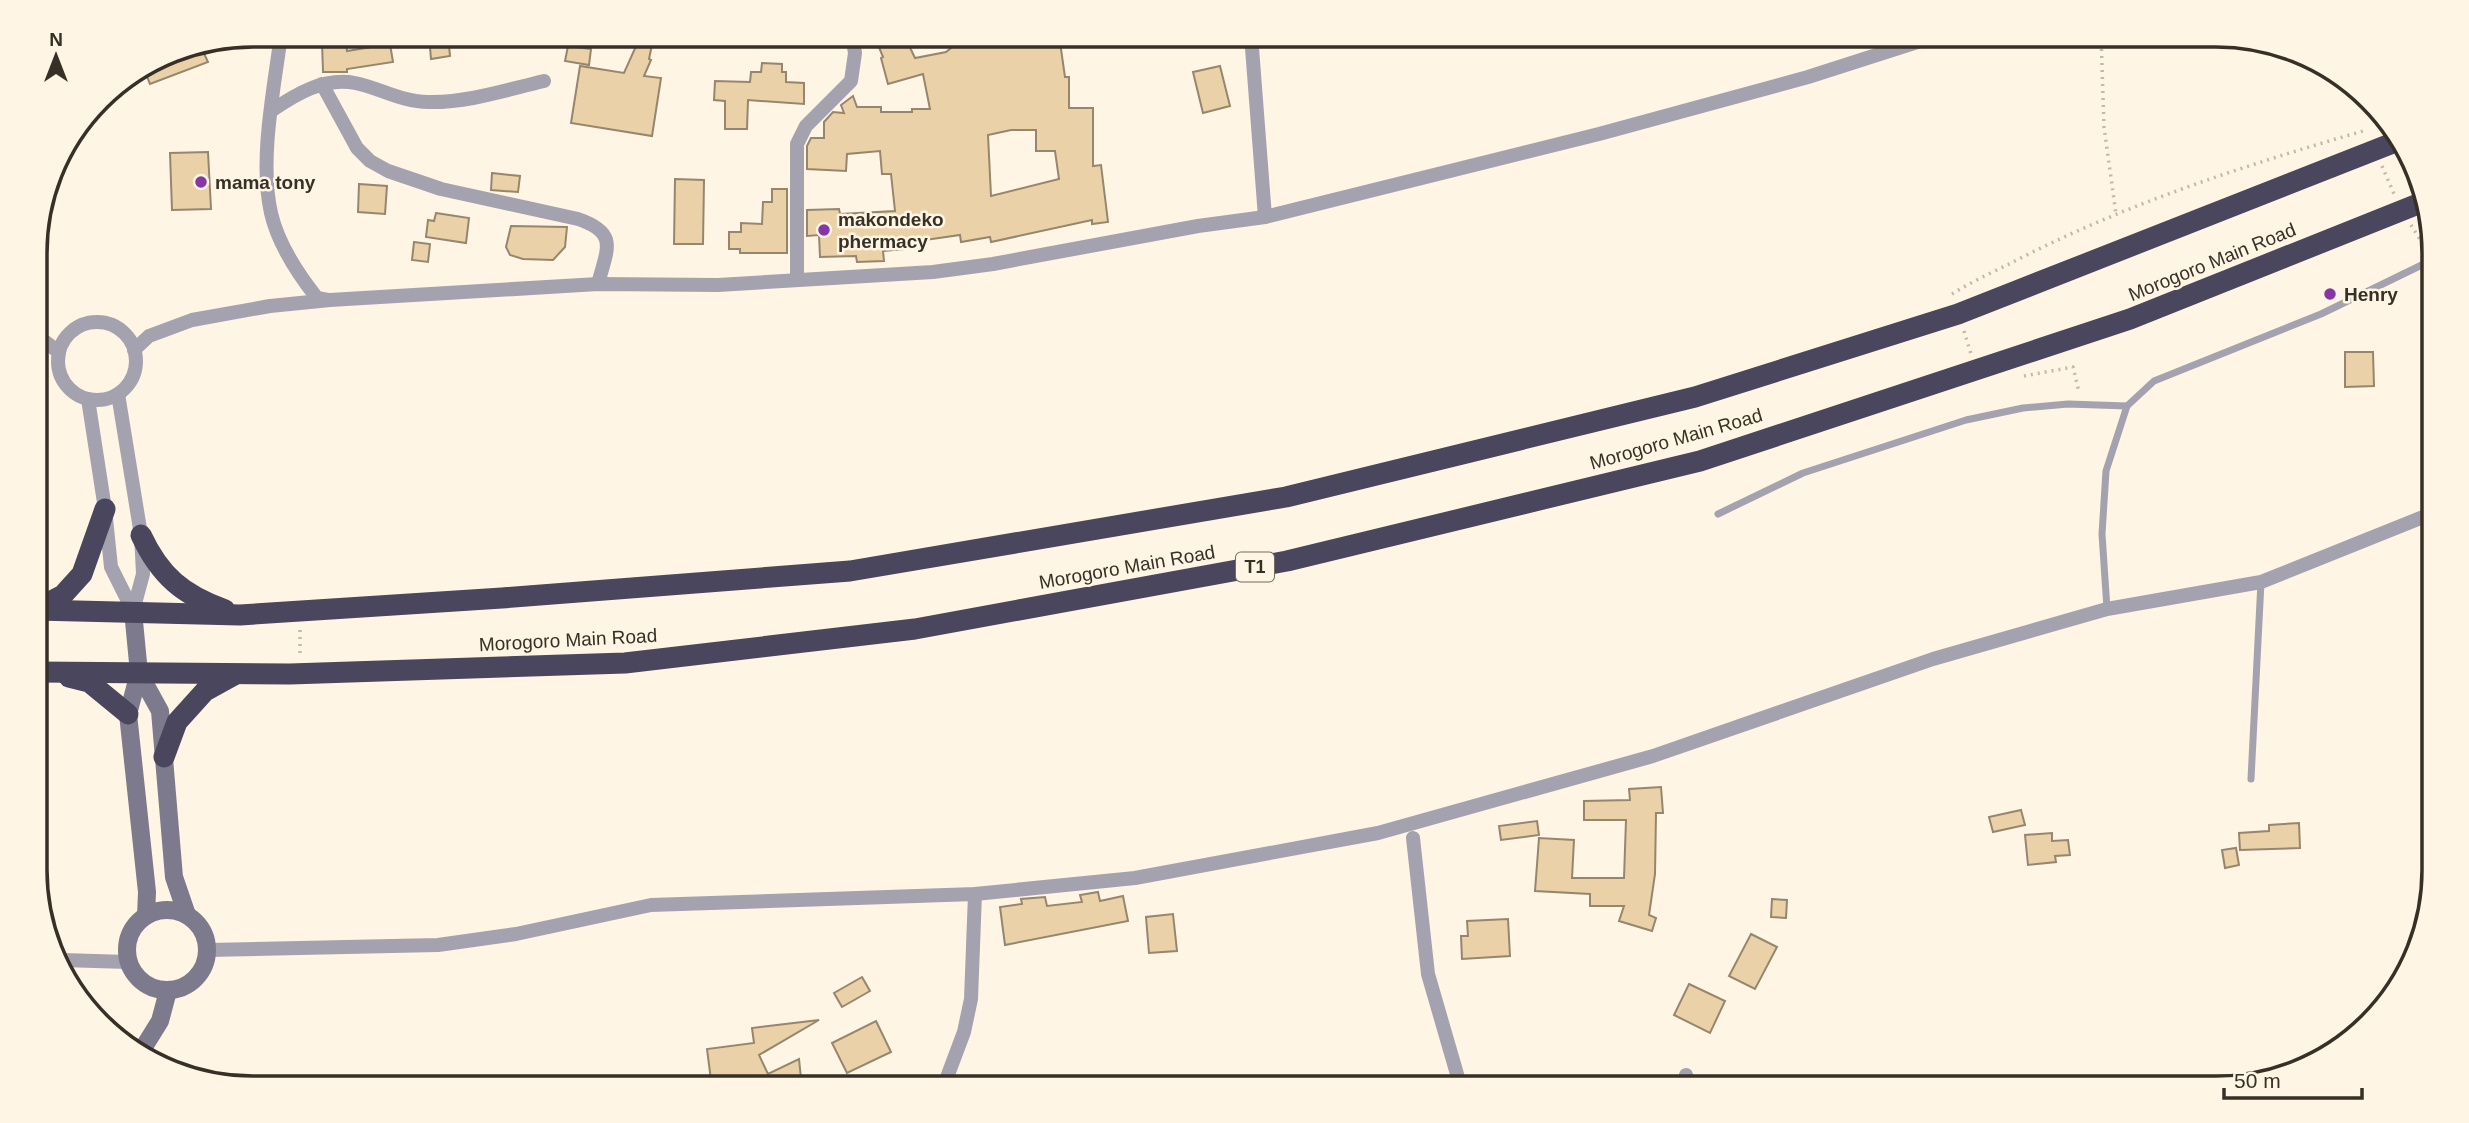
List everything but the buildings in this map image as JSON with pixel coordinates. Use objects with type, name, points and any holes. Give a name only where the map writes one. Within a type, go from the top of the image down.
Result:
[{"type":"highway","name":"Morogoro Main Road","points":[[47,609],[240,615],[502,598],[850,570],[1286,497],[1695,397],[1958,314],[2390,144]]},
{"type":"highway","name":"Morogoro Main Road","points":[[47,672],[300,674],[625,663],[915,629],[1287,561],[1700,461],[2130,319],[2416,205]]},
{"type":"highway","points":[[47,603],[63,595],[82,574],[105,509]]},
{"type":"highway","points":[[141,535],[152,557],[180,588],[208,603],[240,615]]},
{"type":"highway","points":[[47,673],[89,682],[128,714]]},
{"type":"highway","points":[[164,757],[177,722],[183,715],[205,691],[236,674]]},
{"type":"street","points":[[1252,47],[1265,217]]},
{"type":"street","points":[[134,350],[149,336],[192,320],[270,306],[330,300],[598,285],[719,285],[933,272],[1265,217],[1625,127],[1808,77],[1901,47]]},
{"type":"street","points":[[279,48],[271,111],[267,174],[271,214],[284,247],[304,282],[317,298],[330,300]]},
{"type":"street","points":[[797,279],[797,144],[806,126],[851,81],[854,48]]},
{"type":"street","points":[[271,111],[298,92],[322,84],[354,82],[394,96],[426,102],[459,101],[544,81]]},
{"type":"street","points":[[322,84],[357,148],[370,161],[388,171],[441,189],[578,219],[598,226],[606,236],[607,249],[598,285]]},
{"type":"street","points":[[86,324],[116,327],[130,341],[134,350],[135,370],[125,388],[118,394],[98,400],[88,399],[71,390],[64,382],[60,372],[59,352],[69,335],[86,324]]},
{"type":"street","points":[[48,344],[59,352]]},
{"type":"street","points":[[118,394],[141,535],[143,574],[133,611],[139,673],[128,714],[147,892],[146,916]]},
{"type":"street","points":[[88,399],[111,568],[133,611]]},
{"type":"street","points":[[208,950],[438,945],[516,934],[651,905],[975,894],[1135,878],[1378,833],[1653,756],[1933,659],[2107,609],[2261,582],[2422,517]]},
{"type":"street","points":[[139,673],[160,711],[174,877],[187,915],[202,929],[208,950],[207,960],[197,978],[178,989],[157,989],[139,979],[128,962],[128,940],[132,931],[146,916],[167,910],[187,915]]},
{"type":"street","points":[[1413,838],[1428,974],[1457,1075]]},
{"type":"street","points":[[948,1076],[964,1032],[971,999],[975,894]]},
{"type":"street","points":[[69,960],[128,962]]},
{"type":"street","points":[[145,1045],[160,1021],[168,991]]},
{"type":"lane","points":[[2107,609],[2102,534],[2106,471],[2127,406],[2154,381],[2321,314],[2422,265]]},
{"type":"lane","points":[[1718,514],[1803,473],[1966,421],[2023,408],[2068,404],[2127,406]]},
{"type":"lane","points":[[2250,779],[2261,582]]},
{"type":"path","points":[[2101,47],[2104,127],[2116,214]]},
{"type":"path","points":[[300,611],[300,674]]},
{"type":"place","name":"mama tony","points":[[201,182]]},
{"type":"place","name":"makondeko phermacy","points":[[824,230]]},
{"type":"place","name":"Henry","points":[[2330,294]]}]
